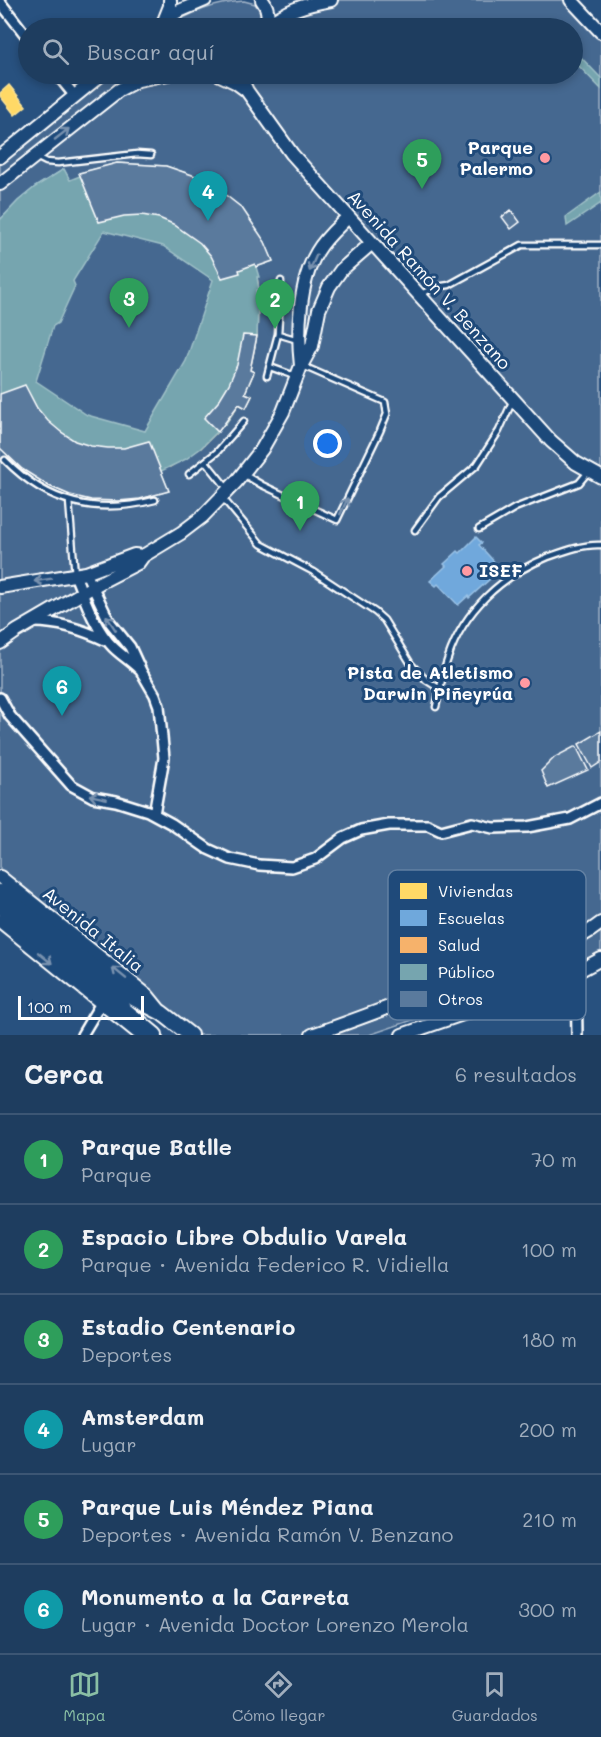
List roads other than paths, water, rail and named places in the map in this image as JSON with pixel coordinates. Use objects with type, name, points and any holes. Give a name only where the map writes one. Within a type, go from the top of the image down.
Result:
[{"type":"main road","name":"Avenida Italia","points":[[0,892],[131,997],[162,1013],[190,1035]]},
{"type":"main road","points":[[0,906],[77,968],[148,1032],[166,1035]]},
{"type":"street","points":[[164,18],[170,6],[170,0]]},
{"type":"street","points":[[169,18],[177,12],[205,0]]},
{"type":"street","points":[[262,0],[267,9],[267,18]]},
{"type":"street","points":[[277,18],[296,7],[331,0]]},
{"type":"street","points":[[571,0],[597,21],[601,32]]},
{"type":"street","points":[[0,2],[18,25]]},
{"type":"street","points":[[66,84],[75,95]]},
{"type":"street","points":[[0,157],[89,84]]},
{"type":"street","points":[[0,184],[119,90],[130,84]]},
{"type":"street","name":"Avenida Ramón V. Benzano","points":[[238,84],[247,91]]},
{"type":"street","name":"Avenida Ramón V. Benzano","points":[[244,84],[292,154],[513,399],[558,448],[601,477]]},
{"type":"street","points":[[299,371],[297,340],[306,283],[313,260],[325,241],[348,217]]},
{"type":"street","points":[[0,644],[32,622],[138,563],[143,556],[181,533],[225,494],[270,437],[312,346],[319,310],[329,287],[342,270],[372,243]]},
{"type":"street","points":[[0,586],[81,574],[134,555],[143,556]]},
{"type":"street","points":[[81,574],[98,627],[108,642],[141,671]]},
{"type":"street","points":[[88,590],[130,647],[155,695],[162,727],[164,758],[154,814]]},
{"type":"street","points":[[32,622],[74,627],[108,642]]},
{"type":"street","points":[[0,698],[10,716],[71,786],[93,796],[136,806],[154,814],[208,849],[230,859],[285,868],[306,864],[326,853],[344,837],[374,827],[428,825],[441,831],[472,823],[493,828],[527,827],[570,819],[601,803]]},
{"type":"street","name":"Avenida Italia","points":[[0,877],[148,996],[162,1013]]},
{"type":"street","points":[[0,921],[101,1003],[148,1032]]},
{"type":"street","points":[[586,933],[601,923]]},
{"type":"street","points":[[586,968],[601,959]]},
{"type":"street","points":[[82,1035],[101,1003]]},
{"type":"street","points":[[312,1035],[388,1007]]},
{"type":"street","points":[[402,1035],[444,1020]]},
{"type":"street","points":[[577,1020],[577,1035]]},
{"type":"lane","points":[[35,156],[46,162],[58,164],[137,154],[151,155]]},
{"type":"lane","points":[[419,295],[436,287],[449,285],[522,245],[601,245]]},
{"type":"lane","points":[[267,376],[278,334],[281,281]]},
{"type":"lane","points":[[278,334],[297,340]]},
{"type":"lane","points":[[243,474],[337,520],[387,414],[385,402],[299,371],[270,367]]},
{"type":"lane","points":[[415,530],[439,497],[477,465],[499,431],[513,399]]},
{"type":"lane","points":[[189,474],[206,462],[244,421]]},
{"type":"lane","points":[[5,460],[34,485],[69,501],[112,507],[155,501]]},
{"type":"lane","points":[[206,462],[225,494],[261,544],[314,572],[375,612],[384,621],[411,664],[426,680],[440,688]]},
{"type":"lane","points":[[479,529],[515,508],[579,483],[589,471]]},
{"type":"lane","points":[[69,501],[81,574]]},
{"type":"lane","points":[[436,707],[447,659],[457,636],[475,609],[501,582],[528,566],[567,550],[581,546],[601,545]]},
{"type":"place","name":"Parque Palermo","points":[[545,158]]},
{"type":"place","name":"Parque Luis Méndez Piana","points":[[422,189]]},
{"type":"place","name":"Amsterdam","points":[[208,221]]},
{"type":"place","name":"Estadio Centenario","points":[[129,328]]},
{"type":"place","name":"Espacio Libre Obdulio Varela","points":[[275,329]]},
{"type":"place","name":"Parque Batlle","points":[[300,531]]},
{"type":"place","name":"ISEF","points":[[467,571]]},
{"type":"place","name":"Pista de Atletismo Darwin Piñeyrúa","points":[[525,683]]},
{"type":"place","name":"Monumento a la Carreta","points":[[62,716]]}]
